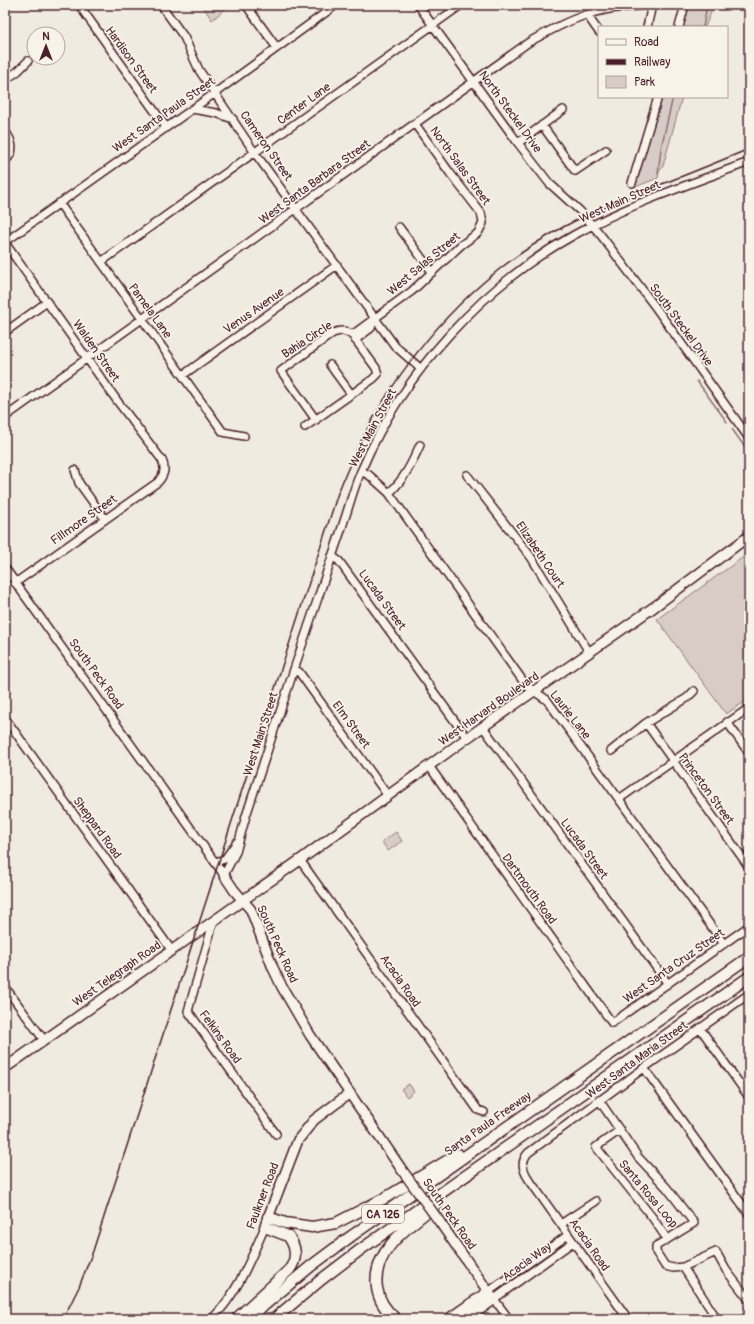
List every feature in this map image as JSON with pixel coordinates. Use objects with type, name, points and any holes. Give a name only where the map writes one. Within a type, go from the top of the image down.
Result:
[{"type":"highway","name":"Santa Paula Freeway","points":[[248,1319],[310,1266],[749,957]]},
{"type":"highway","name":"CA 126","points":[[274,1319],[360,1250],[749,977]]},
{"type":"highway","points":[[266,1222],[312,1227],[328,1225],[344,1220],[385,1198],[523,1116]]},
{"type":"highway","points":[[396,1319],[385,1308],[378,1291],[376,1280],[377,1269],[384,1253],[404,1232],[507,1147]]},
{"type":"highway","points":[[236,1319],[289,1270],[294,1262],[295,1249],[288,1236],[266,1222]]},
{"type":"highway","points":[[449,1319],[491,1296]]},
{"type":"highway","points":[[466,1319],[491,1296]]},
{"type":"main road","name":"West Harvard Boulevard","points":[[243,900],[467,738],[535,692],[654,607],[749,536]]},
{"type":"main road","name":"South Peck Road","points":[[224,875],[251,910],[271,964],[282,987],[310,1035],[402,1170],[491,1296]]},
{"type":"main road","name":"West Telegraph Road","points":[[5,1068],[243,900]]},
{"type":"main road","name":"Faulkner Road","points":[[266,1222],[298,1140],[314,1120],[350,1092]]},
{"type":"street","name":"Hardison Street","points":[[79,5],[166,127]]},
{"type":"street","name":"Cameron Street","points":[[160,5],[184,37],[200,70],[255,153],[297,208],[395,346],[421,369]]},
{"type":"street","points":[[246,5],[277,48]]},
{"type":"street","name":"North Steckel Drive","points":[[418,5],[518,143],[549,183],[580,210],[592,226]]},
{"type":"street","name":"Center Lane","points":[[101,262],[461,5]]},
{"type":"street","name":"West Santa Barbara Street","points":[[5,417],[529,42],[556,27],[587,14],[640,5],[653,5]]},
{"type":"street","points":[[647,26],[653,5]]},
{"type":"street","points":[[679,26],[685,5]]},
{"type":"street","name":"West Santa Paula Street","points":[[5,242],[215,93],[331,6]]},
{"type":"street","points":[[587,14],[598,30]]},
{"type":"street","points":[[5,80],[26,63]]},
{"type":"street","points":[[632,183],[658,98]]},
{"type":"street","points":[[192,109],[216,113],[233,120]]},
{"type":"street","points":[[518,143],[563,110]]},
{"type":"street","name":"North Salas Street","points":[[416,124],[480,213],[483,223]]},
{"type":"street","points":[[542,125],[576,171],[606,150]]},
{"type":"street","points":[[5,131],[12,143],[12,149],[6,160]]},
{"type":"street","name":"West Main Street","points":[[224,875],[236,852],[242,835],[246,816],[294,669],[361,471],[393,409],[421,369],[453,330],[507,281],[575,234],[630,208],[749,162]]},
{"type":"street","name":"Pamela Lane","points":[[59,203],[223,432],[244,436]]},
{"type":"street","name":"West Salas Street","points":[[354,337],[372,328],[375,318],[412,291],[461,245],[478,234],[483,223]]},
{"type":"street","name":"South Steckel Drive","points":[[592,226],[600,234],[651,302],[748,434]]},
{"type":"street","points":[[400,227],[432,272]]},
{"type":"street","name":"Walden Street","points":[[5,242],[118,402],[162,460],[164,473]]},
{"type":"street","name":"Venus Avenue","points":[[183,375],[337,265]]},
{"type":"street","points":[[5,332],[47,302]]},
{"type":"street","name":"Bahia Circle","points":[[316,420],[281,371],[333,333],[343,330],[354,337]]},
{"type":"street","points":[[305,427],[378,374],[376,368],[354,337]]},
{"type":"street","points":[[330,365],[351,394]]},
{"type":"street","points":[[389,493],[403,478],[420,445]]},
{"type":"street","points":[[75,470],[79,483],[105,519]]},
{"type":"street","name":"Laurie Lane","points":[[361,471],[369,475],[389,493],[523,681],[547,700],[724,944]]},
{"type":"street","name":"Fillmore Street","points":[[16,583],[158,482],[164,473]]},
{"type":"street","name":"Elizabeth Court","points":[[467,475],[531,557],[589,652]]},
{"type":"street","name":"Lucada Street","points":[[332,556],[340,561],[467,738]]},
{"type":"street","name":"South Peck Road","points":[[5,568],[224,875]]},
{"type":"street","name":"Elm Street","points":[[294,669],[298,672],[388,796]]},
{"type":"street","points":[[611,751],[646,723],[687,698],[694,691]]},
{"type":"street","points":[[619,799],[749,708]]},
{"type":"street","name":"Sheppard Road","points":[[5,718],[172,951]]},
{"type":"street","points":[[727,722],[749,753]]},
{"type":"street","name":"Princeton Street","points":[[646,723],[749,867]]},
{"type":"street","name":"Lucada Street","points":[[483,727],[668,984]]},
{"type":"street","name":"Dartmouth Road","points":[[429,766],[612,1023]]},
{"type":"street","points":[[215,862],[225,859],[242,835]]},
{"type":"street","name":"Acacia Road","points":[[300,860],[478,1110],[484,1112]]},
{"type":"street","name":"Felkins Road","points":[[214,920],[188,1011],[276,1134]]},
{"type":"street","name":"West Santa Cruz Street","points":[[612,1023],[749,926]]},
{"type":"street","points":[[5,986],[44,1040]]},
{"type":"street","name":"West Santa Maria Street","points":[[540,1145],[599,1100],[749,994]]},
{"type":"street","points":[[700,1028],[749,1097]]},
{"type":"street","points":[[644,1068],[749,1214]]},
{"type":"street","name":"Santa Rosa Loop","points":[[599,1100],[620,1130],[638,1157],[667,1188],[694,1223],[668,1239],[596,1147],[620,1130]]},
{"type":"street","name":"Acacia Road","points":[[540,1145],[526,1156],[522,1164],[523,1169],[628,1319]]},
{"type":"street","points":[[561,1224],[596,1202]]},
{"type":"street","name":"Faulkner Road","points":[[212,1319],[229,1300],[241,1281],[266,1222]]},
{"type":"street","name":"Acacia Way","points":[[491,1296],[568,1235]]},
{"type":"street","points":[[668,1239],[656,1246],[656,1252],[665,1266],[673,1268],[683,1267],[716,1252],[726,1270],[749,1300]]},
{"type":"street","name":"Acacia Way","points":[[491,1296],[573,1242]]},
{"type":"street","points":[[683,1267],[717,1319]]},
{"type":"street","name":"South Peck Road","points":[[491,1296],[509,1319]]},
{"type":"green space","points":[[202,5],[230,5],[212,20]]},
{"type":"green space","points":[[688,5],[714,5],[705,26],[682,26]]},
{"type":"green space","points":[[660,98],[682,98],[663,166],[659,172],[658,178],[635,187],[634,186]]},
{"type":"green space","points":[[749,553],[749,699],[726,714],[657,619]]},
{"type":"green space","points":[[396,832],[402,841],[388,851],[382,842]]},
{"type":"green space","points":[[409,1084],[414,1091],[407,1097],[401,1089]]},
{"type":"waterway","points":[[703,26],[707,5]]},
{"type":"waterway","points":[[658,174],[661,148],[673,98]]},
{"type":"waterway","points":[[697,381],[727,422]]},
{"type":"waterway","points":[[732,429],[749,453]]},
{"type":"railway","points":[[63,1319],[79,1287],[93,1251],[338,493],[356,452],[377,412],[401,374],[428,338],[459,305],[492,275],[528,248],[567,225],[590,214],[749,149]]}]
